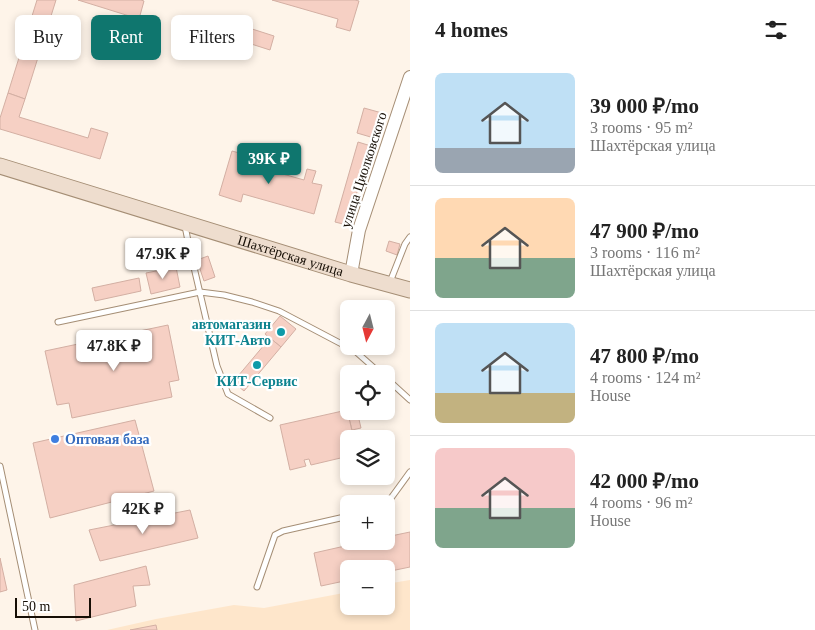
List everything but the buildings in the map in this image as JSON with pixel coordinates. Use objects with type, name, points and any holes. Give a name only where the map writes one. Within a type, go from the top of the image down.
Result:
[{"type":"main road","name":"Шахтёрская улица","points":[[0,166],[410,290]]},
{"type":"street","name":"улица Циолковского","points":[[352,274],[359,230],[410,77]]},
{"type":"lane","points":[[185,223],[217,366],[228,394],[270,418]]},
{"type":"lane","points":[[389,284],[404,244],[410,237]]},
{"type":"lane","points":[[58,322],[200,292],[252,302],[279,311],[355,351],[371,365]]},
{"type":"lane","points":[[395,386],[410,400]]},
{"type":"lane","points":[[0,466],[35,630]]},
{"type":"lane","points":[[393,495],[410,472]]},
{"type":"lane","points":[[257,587],[275,536],[284,531],[340,518]]},
{"type":"shaded area","points":[[410,580],[410,630],[107,630],[234,605],[264,608],[340,594],[340,615],[395,615],[395,582]]},
{"type":"place","name":"автомагазин КИТ-Авто","points":[[281,332]]},
{"type":"place","name":"КИТ-Сервис","points":[[257,365]]},
{"type":"place","name":"Оптовая база","points":[[55,439]]}]
